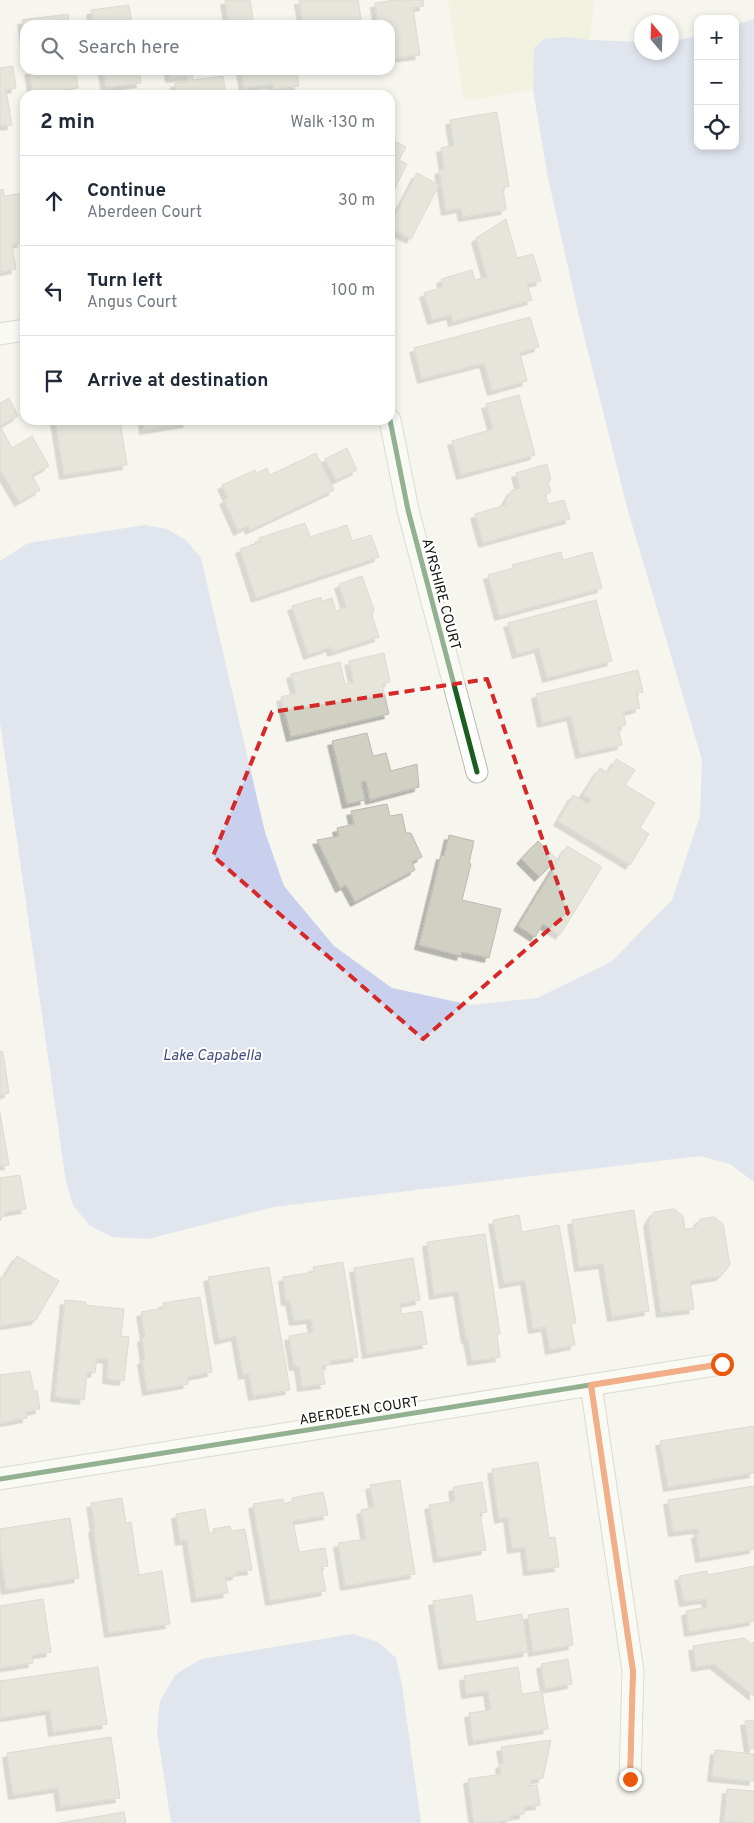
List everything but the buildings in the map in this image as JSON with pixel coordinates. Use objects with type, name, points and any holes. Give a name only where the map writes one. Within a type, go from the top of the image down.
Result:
[{"type":"street","points":[[0,334],[20,331]]},
{"type":"street","name":"AYRSHIRE COURT","points":[[391,425],[408,510],[477,772]]},
{"type":"street","name":"ABERDEEN COURT","points":[[0,1479],[722,1364]]},
{"type":"street","points":[[591,1385],[633,1671],[630,1779]]},
{"type":"highlighted area","points":[[487,679],[568,913],[423,1039],[213,856],[272,712]]},
{"type":"green space","points":[[448,0],[594,0],[590,40],[567,37],[533,74],[533,90],[464,101]]},
{"type":"water","name":"Lake Capabella","points":[[754,19],[754,1182],[730,1164],[700,1156],[274,1207],[148,1239],[112,1237],[89,1225],[73,1205],[66,1182],[0,722],[0,561],[28,543],[145,525],[167,529],[186,540],[201,558],[265,832],[284,886],[334,946],[392,988],[471,1005],[537,998],[611,962],[672,900],[700,816],[702,760],[628,511],[579,316],[548,178],[533,90],[534,48],[544,39],[567,37],[634,42],[634,60],[679,60],[679,40],[694,37],[694,150],[739,150],[739,24]]},
{"type":"water","points":[[353,1634],[378,1642],[396,1658],[402,1685],[421,1823],[171,1823],[157,1731],[160,1701],[175,1675],[201,1659]]},
{"type":"cycle path","points":[[391,425],[408,510],[477,772]]},
{"type":"cycle path","points":[[0,1479],[722,1364]]},
{"type":"cycle path","points":[[591,1385],[633,1671],[630,1779]]},
{"type":"route","points":[[630,1779],[633,1671],[591,1385],[722,1364]]}]
